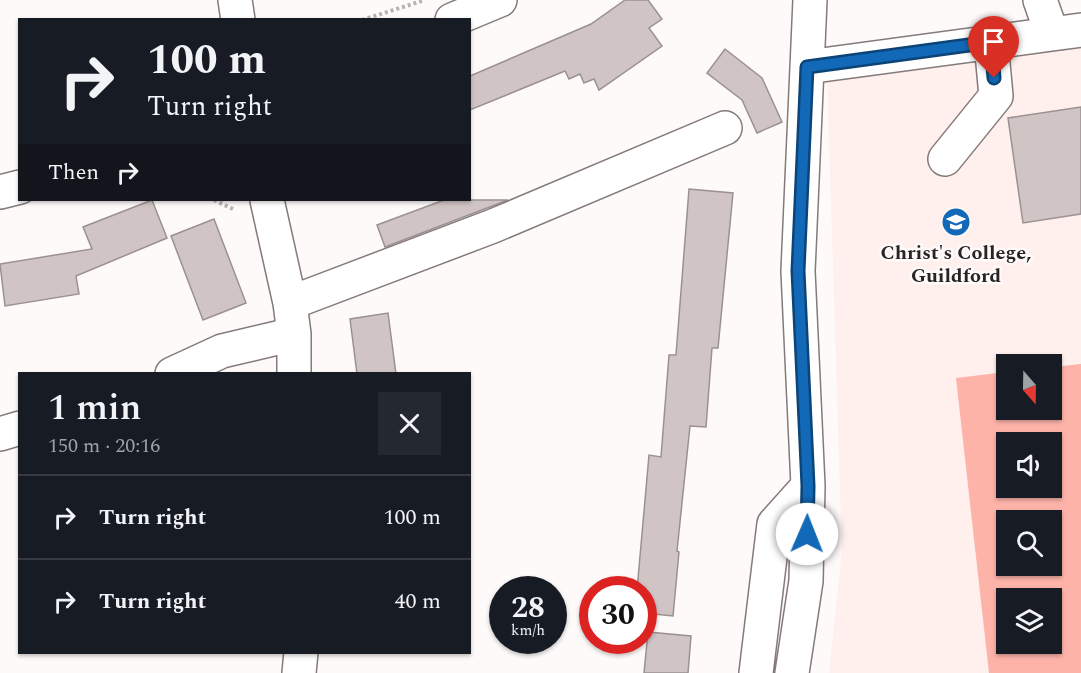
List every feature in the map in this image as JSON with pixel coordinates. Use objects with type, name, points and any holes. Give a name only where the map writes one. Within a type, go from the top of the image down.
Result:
[{"type":"street","points":[[235,0],[238,18]]},
{"type":"street","points":[[457,18],[500,0]]},
{"type":"street","points":[[792,673],[806,581],[808,486],[798,271],[810,0]]},
{"type":"street","points":[[1040,0],[1067,32]]},
{"type":"street","points":[[807,67],[1067,32]]},
{"type":"street","points":[[945,159],[996,96],[991,42]]},
{"type":"street","points":[[176,372],[493,226],[725,128]]},
{"type":"street","points":[[0,192],[18,188]]},
{"type":"street","points":[[267,201],[292,318],[294,372]]},
{"type":"street","points":[[0,434],[18,429]]},
{"type":"street","points":[[756,673],[774,524],[808,486]]},
{"type":"street","points":[[299,673],[301,654]]},
{"type":"path","points":[[368,18],[426,0]]},
{"type":"shaded area","name":"Christ's College, Guildford","points":[[1081,42],[1081,673],[829,673],[842,551],[827,79]]},
{"type":"shaded area","points":[[1081,364],[1081,673],[989,673],[956,378],[996,373],[996,420],[1062,420],[1062,366]]},
{"type":"building","points":[[625,0],[648,0],[662,19],[649,28],[662,46],[599,90],[594,79],[584,83],[580,74],[569,79],[565,71],[471,110],[471,76],[591,24]]},
{"type":"building","points":[[725,49],[762,78],[782,122],[757,133],[742,100],[707,73]]},
{"type":"building","points":[[1081,107],[1081,214],[1023,223],[1008,118]]},
{"type":"building","points":[[689,189],[733,193],[718,348],[712,348],[706,427],[690,426],[677,551],[679,552],[673,616],[657,614],[657,576],[638,576],[649,455],[661,457],[669,355],[676,355]]},
{"type":"building","points":[[508,200],[385,247],[377,225],[441,201]]},
{"type":"building","points":[[152,201],[167,238],[76,276],[79,294],[5,306],[0,264],[92,249],[83,227]]},
{"type":"building","points":[[214,219],[246,303],[203,320],[171,236]]},
{"type":"building","points":[[388,313],[396,372],[357,372],[350,319]]},
{"type":"building","points":[[657,633],[691,636],[688,673],[644,673],[646,654],[657,654]]},
{"type":"place","name":"Christ's College, Guildford","points":[[956,222]]},
{"type":"route","points":[[807,534],[808,486],[798,271],[807,67],[991,42],[994,78]]}]
